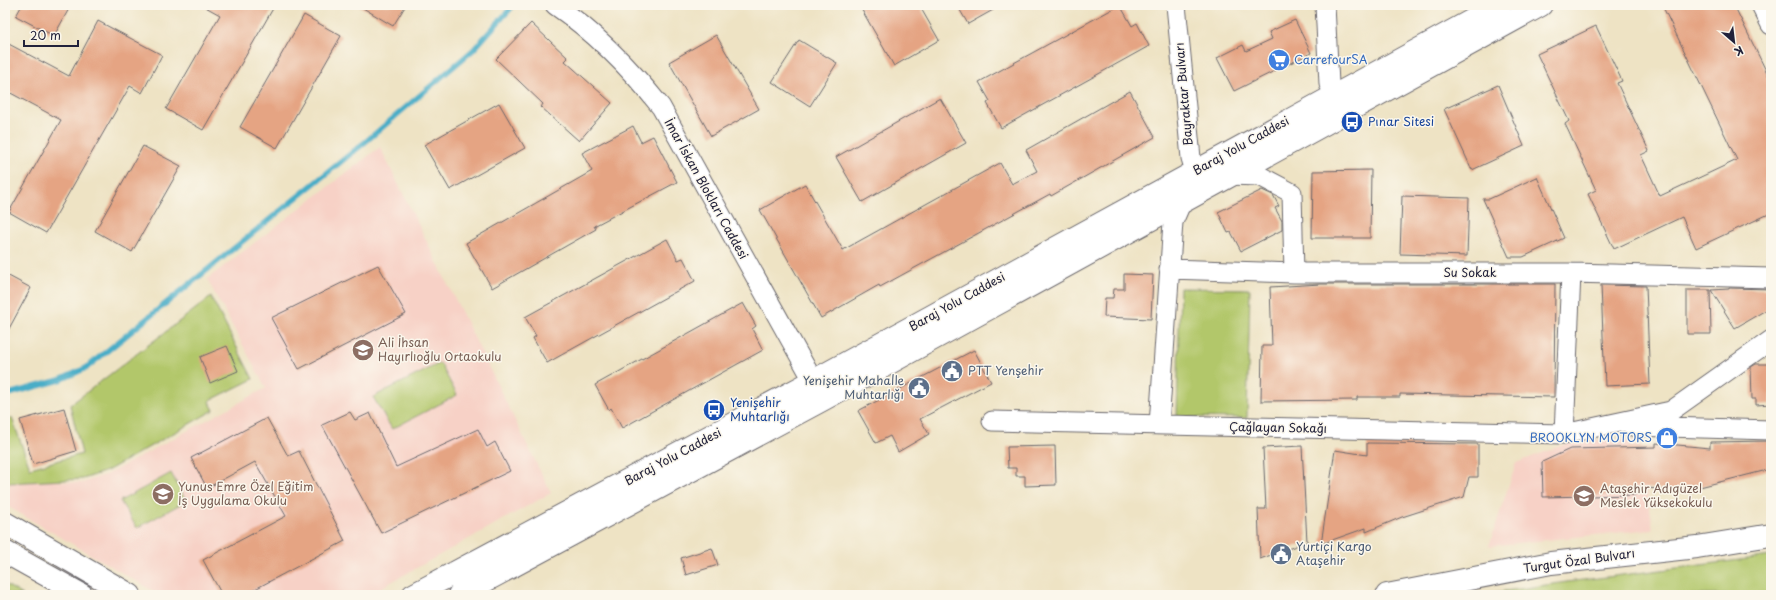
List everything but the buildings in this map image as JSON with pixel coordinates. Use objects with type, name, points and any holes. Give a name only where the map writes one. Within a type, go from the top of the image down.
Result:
[{"type":"street","name":"İmar İskan Blokları Caddesi","points":[[555,5],[607,46],[640,80],[661,107],[819,390]]},
{"type":"street","name":"Bayraktar Bulvarı","points":[[1176,5],[1191,158],[1195,171]]},
{"type":"street","points":[[1325,5],[1329,84],[1335,95]]},
{"type":"street","name":"Baraj Yolu Caddesi","points":[[459,595],[819,390],[1195,171],[1500,5]]},
{"type":"street","name":"Baraj Yolu Caddesi","points":[[413,595],[819,390],[1180,202],[1541,5]]},
{"type":"street","points":[[1761,5],[1771,24]]},
{"type":"street","points":[[1159,425],[1173,222],[1180,202],[1195,171],[1231,175],[1260,176],[1292,193],[1294,273]]},
{"type":"street","name":"Su Sokak","points":[[1169,269],[1294,273],[1571,273],[1771,278]]},
{"type":"street","points":[[1564,434],[1571,273]]},
{"type":"street","name":"Çağlayan Sokağı","points":[[992,421],[1564,434],[1671,411],[1771,340]]},
{"type":"street","points":[[1604,425],[1771,430]]},
{"type":"street","points":[[5,523],[130,595]]},
{"type":"street","name":"Turgut Özal Bulvarı","points":[[1387,595],[1551,563],[1697,547],[1771,534]]},
{"type":"street","points":[[5,552],[82,595]]},
{"type":"shaded area","name":"Ali İhsan Hayırlıoğlu Ortaokulu","points":[[380,147],[551,493],[368,595],[160,595],[5,505],[5,481],[42,480],[82,483],[108,474],[266,388],[207,279]]},
{"type":"shaded area","points":[[1576,440],[1640,440],[1653,529],[1489,546],[1516,463]]},
{"type":"green space","points":[[1180,288],[1250,289],[1247,418],[1177,417]]},
{"type":"green space","points":[[211,297],[253,379],[209,401],[214,410],[107,471],[83,479],[8,483],[5,486],[5,420],[12,418],[30,468],[82,454],[70,405]]},
{"type":"green space","points":[[440,363],[457,395],[392,429],[373,397]]},
{"type":"green space","points":[[171,473],[186,501],[137,528],[120,501]]},
{"type":"green space","points":[[1771,556],[1771,595],[1477,595],[1567,582]]},
{"type":"green space","points":[[5,584],[23,595],[5,595]]},
{"type":"waterway","points":[[5,395],[60,380],[86,368],[364,143],[473,50],[512,7]]},
{"type":"place","name":"CarrefourSA","points":[[1279,60]]},
{"type":"place","name":"Pınar Sitesi","points":[[1352,122]]},
{"type":"place","name":"Ali İhsan Hayırlıoğlu Ortaokulu","points":[[363,350]]},
{"type":"place","name":"PTT Yenşehir","points":[[952,371]]},
{"type":"place","name":"Yenişehir Mahalle Muhtarlığı","points":[[919,388]]},
{"type":"place","name":"Yenişehir Muhtarlığı","points":[[714,410]]},
{"type":"place","name":"BROOKLYN MOTORS","points":[[1667,438]]},
{"type":"place","name":"Yunus Emre Özel Eğitim İş Uygulama Okulu","points":[[163,494]]},
{"type":"place","name":"Ataşehir Adıgüzel Meslek Yüksekokulu","points":[[1584,496]]},
{"type":"place","name":"Yurtiçi Kargo Ataşehir","points":[[1281,554]]}]
